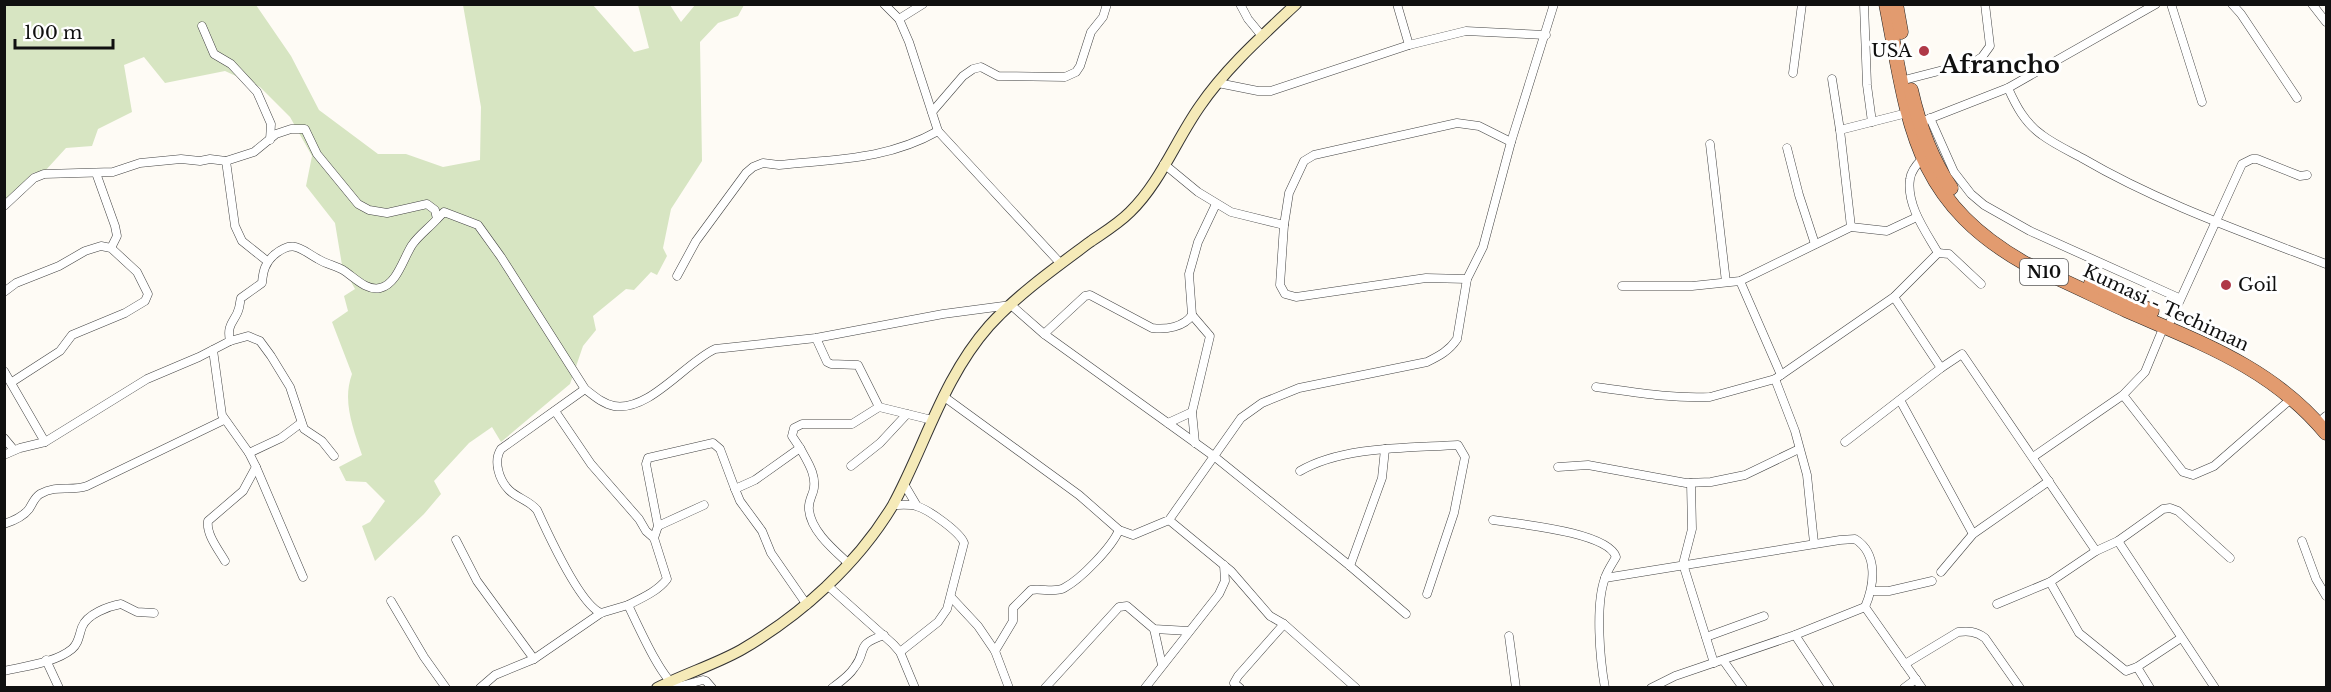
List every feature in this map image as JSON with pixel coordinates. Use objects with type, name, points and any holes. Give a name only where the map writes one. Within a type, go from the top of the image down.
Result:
[{"type":"highway","name":"Kumasi - Techiman","points":[[1886,4],[1907,113],[1922,159],[1931,176],[1953,206],[1998,248],[2026,264],[2167,323],[2233,357],[2325,421]]},
{"type":"highway","name":"N10","points":[[1896,4],[1908,79],[1924,120],[1939,171],[1960,200],[1992,232],[2021,252],[2167,323],[2259,362],[2285,381],[2325,421]]},
{"type":"street","points":[[884,4],[899,19],[909,42],[938,131],[1061,264]]},
{"type":"street","points":[[899,19],[923,4]]},
{"type":"street","points":[[932,112],[963,76],[973,69],[981,67],[998,76],[1065,77],[1070,75],[1080,66],[1091,33],[1103,17],[1107,4]]},
{"type":"street","points":[[1240,4],[1248,19],[1262,36]]},
{"type":"street","points":[[657,687],[739,651],[780,626],[807,604],[848,563],[893,505],[955,373],[989,327],[1011,304],[1130,213],[1147,192],[1200,106],[1218,83],[1296,4]]},
{"type":"street","points":[[1397,4],[1409,45]]},
{"type":"street","points":[[1114,541],[1169,520],[1241,418],[1262,403],[1299,388],[1427,362],[1452,347],[1457,339],[1467,279],[1483,247],[1511,142],[1554,4]]},
{"type":"street","points":[[1793,73],[1802,4]]},
{"type":"street","points":[[1864,4],[1867,85],[1872,122]]},
{"type":"street","points":[[1908,79],[1974,62],[1982,57],[1990,46],[1985,4]]},
{"type":"street","points":[[2156,4],[2008,88],[1924,120],[1954,172],[1971,194],[1984,205],[2030,231],[2179,298]]},
{"type":"street","points":[[2170,4],[2202,102]]},
{"type":"street","points":[[2232,4],[2297,98]]},
{"type":"street","points":[[2312,4],[2326,22]]},
{"type":"street","points":[[201,26],[214,54],[231,64],[257,92],[271,124],[270,140]]},
{"type":"street","points":[[1218,83],[1258,91],[1271,91],[1409,45],[1466,31],[1546,34]]},
{"type":"street","points":[[1832,79],[1851,227]]},
{"type":"street","points":[[2008,88],[2025,119],[2042,135],[2099,168],[2158,198],[2326,264]]},
{"type":"street","points":[[1840,130],[1907,113]]},
{"type":"street","points":[[1467,279],[1426,278],[1296,297],[1286,294],[1280,285],[1284,225],[1289,193],[1304,161],[1314,155],[1457,123],[1479,126],[1511,142]]},
{"type":"street","points":[[4,206],[34,178],[44,174],[113,172],[140,163],[181,159],[226,161],[254,152],[276,134],[291,129],[305,129],[317,154],[358,204],[369,210],[387,213],[426,204],[435,210],[437,219]]},
{"type":"street","points":[[677,276],[696,241],[732,189],[753,167],[763,164],[779,165],[878,155],[906,146],[938,131]]},
{"type":"street","points":[[1710,144],[1726,282]]},
{"type":"street","points":[[1787,148],[1815,244]]},
{"type":"street","points":[[1922,159],[1911,173],[1909,180],[1917,217],[1938,253]]},
{"type":"street","points":[[2033,457],[2123,395],[2145,372],[2242,164],[2252,159],[2300,176],[2307,175]]},
{"type":"street","points":[[226,161],[235,226],[242,240],[267,261]]},
{"type":"street","points":[[1164,164],[1198,192],[1231,212],[1284,225]]},
{"type":"street","points":[[96,173],[115,226],[117,236],[111,248]]},
{"type":"street","points":[[1044,334],[1069,310],[1090,295],[1152,328],[1162,329],[1189,320],[1192,315],[1190,274],[1198,242],[1216,204]]},
{"type":"street","points":[[230,341],[228,332],[232,318],[239,310],[241,298],[262,283],[267,261],[278,252],[292,246],[301,247],[311,256],[341,269],[366,286],[378,288],[391,283],[412,245],[444,212],[478,225],[501,257],[585,390],[604,403],[615,407],[636,404],[669,383],[703,354],[715,349],[816,338],[943,314],[1011,304]]},
{"type":"street","points":[[1622,286],[1692,286],[1740,281],[1851,227],[1887,231],[1917,217]]},
{"type":"street","points":[[4,292],[16,283],[59,266],[85,250],[101,246],[111,248],[137,272],[148,297],[125,313],[72,335],[60,351],[12,382]]},
{"type":"street","points":[[1938,253],[1949,254],[1981,284]]},
{"type":"street","points":[[1596,387],[1682,397],[1710,397],[1778,377],[1894,297],[1938,253]]},
{"type":"street","points":[[1740,281],[1778,377],[1795,431],[1807,476],[1814,543]]},
{"type":"street","points":[[1894,297],[1941,368]]},
{"type":"street","points":[[1011,304],[1044,334],[1215,457],[1406,614]]},
{"type":"street","points":[[1192,315],[1210,336],[1192,412],[1196,443]]},
{"type":"street","points":[[4,455],[45,442],[128,389],[230,341],[248,336],[260,341],[272,356],[290,387],[301,423],[310,434],[322,441],[334,456]]},
{"type":"street","points":[[816,338],[827,362],[858,365],[879,407]]},
{"type":"street","points":[[213,350],[217,390],[224,420],[249,453],[303,578]]},
{"type":"street","points":[[1845,442],[1959,354],[1964,355],[2096,551]]},
{"type":"street","points":[[4,371],[45,442]]},
{"type":"street","points":[[585,390],[501,449],[496,457],[497,466],[508,489],[537,510],[566,569],[592,607],[600,613]]},
{"type":"street","points":[[2123,395],[2183,472],[2193,475],[2214,466],[2292,398]]},
{"type":"street","points":[[943,396],[1079,495],[1119,530],[1133,535]]},
{"type":"street","points":[[1900,400],[1973,534]]},
{"type":"street","points":[[848,563],[822,537],[812,518],[809,503],[815,484],[814,475],[792,432],[794,428],[802,424],[852,424],[879,407],[932,420]]},
{"type":"street","points":[[480,687],[495,675],[534,659],[600,613],[628,605],[649,595],[663,585],[667,579],[654,538],[591,464],[555,411]]},
{"type":"street","points":[[1168,423],[1192,412]]},
{"type":"street","points":[[851,466],[880,443],[908,414]]},
{"type":"street","points":[[4,524],[23,515],[34,499],[43,493],[55,488],[87,486],[224,420]]},
{"type":"street","points":[[249,453],[281,438],[301,423]]},
{"type":"street","points":[[4,438],[14,450]]},
{"type":"street","points":[[654,538],[658,526],[646,464],[648,458],[713,443],[720,449],[740,501],[762,531],[771,553],[807,604]]},
{"type":"street","points":[[1300,471],[1322,459],[1384,450],[1458,445],[1465,457],[1454,513],[1427,594]]},
{"type":"street","points":[[735,489],[755,480],[800,448]]},
{"type":"street","points":[[1558,467],[1588,465],[1690,483],[1711,482],[1745,475],[1799,449]]},
{"type":"street","points":[[1350,566],[1382,478],[1384,450]]},
{"type":"street","points":[[225,561],[207,527],[208,521],[243,490],[256,467]]},
{"type":"street","points":[[1941,572],[1973,534],[2049,482]]},
{"type":"street","points":[[1690,483],[1692,529],[1683,564],[1714,663]]},
{"type":"street","points":[[904,484],[916,506]]},
{"type":"street","points":[[658,526],[704,505]]},
{"type":"street","points":[[893,505],[916,506],[950,526],[963,538],[964,543],[947,609],[938,622],[900,652]]},
{"type":"street","points":[[1996,604],[2050,582],[2096,551],[2118,541],[2157,512],[2170,508],[2178,511],[2230,558]]},
{"type":"street","points":[[1169,520],[1231,571],[1258,605],[1270,616],[1284,624],[1356,687]]},
{"type":"street","points":[[1492,520],[1574,533],[1609,548],[1616,558],[1605,578],[1600,608],[1601,665],[1605,687]]},
{"type":"street","points":[[995,651],[1013,621],[1013,608],[1031,590],[1064,588],[1102,556],[1114,541],[1119,530]]},
{"type":"street","points":[[1605,578],[1814,543],[1855,539],[1867,554],[1873,572],[1871,591],[1865,607],[1651,687]]},
{"type":"street","points":[[456,540],[477,581],[534,659]]},
{"type":"street","points":[[2118,541],[2215,687]]},
{"type":"street","points":[[2302,541],[2316,579],[2326,596]]},
{"type":"street","points":[[1145,687],[1223,587],[1224,566]]},
{"type":"street","points":[[1871,591],[1889,591],[1932,581]]},
{"type":"street","points":[[2050,582],[2079,633],[2126,671],[2137,667],[2181,638]]},
{"type":"street","points":[[826,585],[884,635],[900,652],[915,687]]},
{"type":"street","points":[[951,597],[978,626],[995,651],[1009,687]]},
{"type":"street","points":[[391,601],[424,657],[446,687]]},
{"type":"street","points":[[4,671],[59,656],[75,647],[83,624],[108,607],[122,604],[137,612],[154,613]]},
{"type":"street","points":[[628,605],[644,639],[669,681],[677,687],[706,681],[712,687]]},
{"type":"street","points":[[1045,687],[1119,607],[1127,606],[1154,629],[1162,665]]},
{"type":"street","points":[[1865,607],[1922,687]]},
{"type":"street","points":[[1706,637],[1764,616]]},
{"type":"street","points":[[1235,686],[1284,624]]},
{"type":"street","points":[[1154,629],[1189,631]]},
{"type":"street","points":[[1905,664],[1958,632],[1967,631],[1984,638],[2020,687]]},
{"type":"street","points":[[832,687],[854,669],[860,660],[864,644],[868,640],[884,635]]},
{"type":"street","points":[[1795,635],[1830,687]]},
{"type":"street","points":[[1509,636],[1510,660],[1516,687]]},
{"type":"street","points":[[46,660],[59,687]]},
{"type":"street","points":[[1723,660],[1743,687]]},
{"type":"street","points":[[2137,667],[2150,687]]},
{"type":"street","points":[[1904,687],[1916,679]]},
{"type":"green space","points":[[5,5],[256,5],[291,56],[319,110],[378,154],[406,154],[443,167],[480,160],[481,107],[463,5],[593,5],[634,52],[649,48],[638,5],[670,5],[681,22],[695,5],[744,5],[738,16],[718,23],[700,42],[702,161],[671,209],[663,248],[667,256],[657,275],[651,272],[634,290],[626,289],[593,316],[596,330],[583,346],[570,384],[501,442],[492,427],[469,443],[434,481],[441,494],[424,514],[375,561],[362,526],[370,522],[385,501],[366,482],[346,481],[339,467],[362,455],[348,404],[352,374],[332,322],[348,311],[344,296],[355,289],[342,265],[335,223],[306,186],[312,156],[290,117],[260,87],[225,71],[165,83],[144,57],[124,65],[132,112],[98,129],[92,146],[66,148],[45,171],[33,173],[5,201]]},
{"type":"place","name":"USA","points":[[1924,51]]},
{"type":"place","name":"Goil","points":[[2226,285]]},
{"type":"district","name":"Afrancho","points":[[2000,64]]}]
